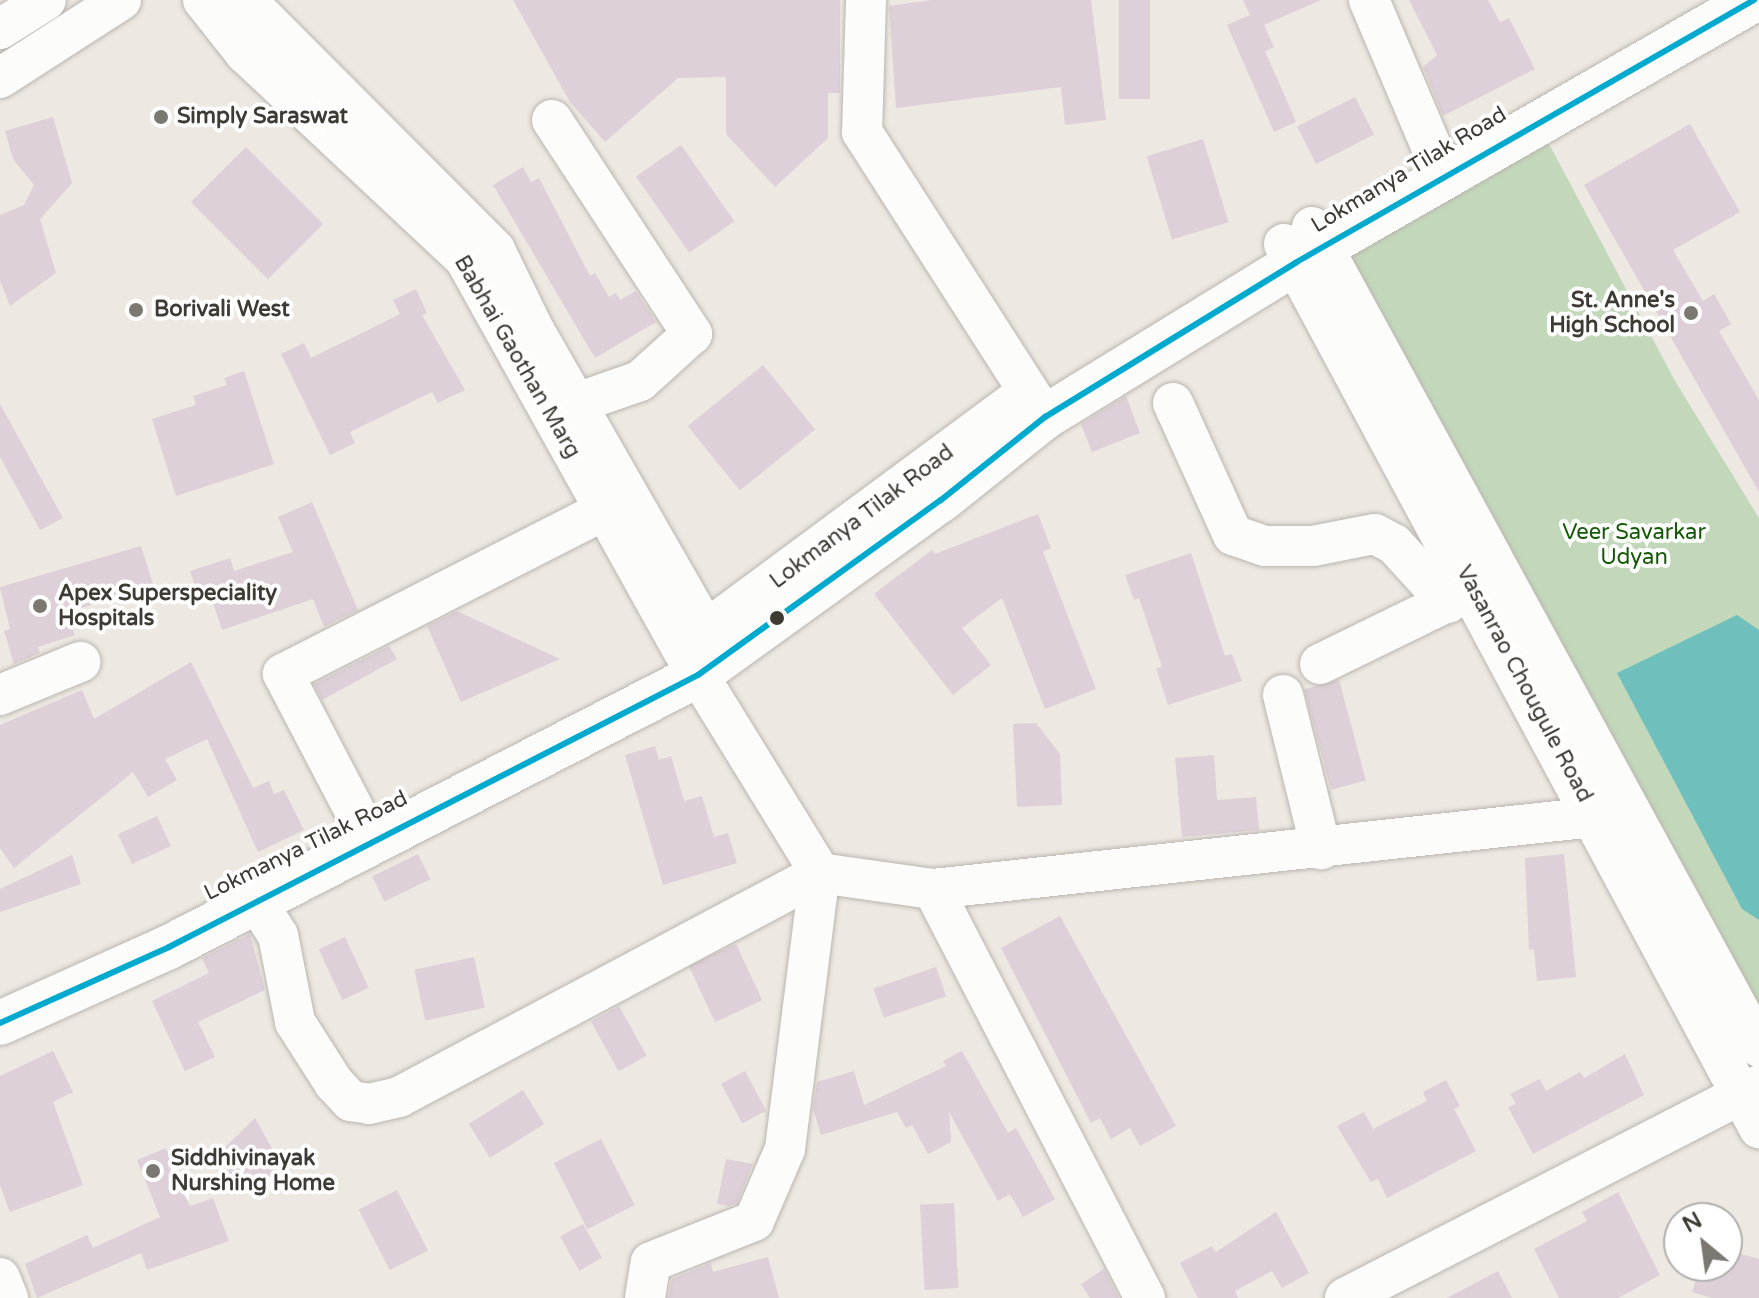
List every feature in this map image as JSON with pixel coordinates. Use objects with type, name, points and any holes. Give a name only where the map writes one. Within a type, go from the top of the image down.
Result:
[{"type":"main road","name":"Lokmanya Tilak Road","points":[[1303,245],[1434,153],[1703,0]]},
{"type":"main road","name":"Lokmanya Tilak Road","points":[[0,1023],[257,902],[696,652],[1037,405],[1303,245],[1754,0]]},
{"type":"main road","name":"Lokmanya Tilak Road","points":[[0,995],[360,821],[696,652]]},
{"type":"street","points":[[0,29],[46,0]]},
{"type":"street","points":[[0,78],[121,0]]},
{"type":"street","name":"Babhai Gaothan Marg","points":[[203,0],[245,53],[465,259],[564,408],[696,652]]},
{"type":"street","name":"Babhai Gaothan Marg","points":[[246,0],[495,250],[534,330],[605,510],[696,652]]},
{"type":"street","points":[[866,0],[862,132],[1037,405]]},
{"type":"street","points":[[1369,0],[1434,153]]},
{"type":"street","points":[[552,120],[692,334],[640,381],[564,408]]},
{"type":"street","name":"Vasanrao Chougule Road","points":[[1303,245],[1461,596],[1614,815],[1759,1047]]},
{"type":"street","name":"Vasanrao Chougule Road","points":[[1303,245],[1614,815],[1753,1103]]},
{"type":"street","points":[[1173,403],[1233,535],[1265,546],[1313,546],[1375,534],[1394,544],[1461,596],[1320,664]]},
{"type":"street","points":[[360,821],[283,674],[605,510]]},
{"type":"street","points":[[645,1298],[651,1262],[754,1221],[785,1149],[820,873],[696,652]]},
{"type":"street","points":[[0,695],[80,662]]},
{"type":"street","points":[[1283,695],[1321,849]]},
{"type":"street","points":[[257,902],[278,935],[295,1022],[334,1083],[351,1101],[369,1104],[399,1097],[820,873],[933,889],[1614,815]]},
{"type":"street","points":[[933,889],[1145,1298]]},
{"type":"street","points":[[1345,1298],[1753,1103]]},
{"type":"street","points":[[0,1278],[8,1298]]},
{"type":"green space","name":"Veer Savarkar Udyan","points":[[1548,142],[1675,381],[1759,518],[1759,1024],[1338,258]]},
{"type":"water","points":[[1737,615],[1759,630],[1759,920],[1742,909],[1617,673]]},
{"type":"building","points":[[513,0],[840,0],[840,93],[828,93],[828,138],[775,187],[726,134],[726,77],[678,78],[605,142],[570,102]]},
{"type":"building","points":[[931,0],[1091,0],[1106,120],[1065,125],[1061,87],[896,108],[889,6]]},
{"type":"building","points":[[1119,0],[1150,0],[1150,99],[1119,99]]},
{"type":"building","points":[[1243,0],[1321,0],[1264,25],[1274,47],[1265,51],[1296,122],[1274,132],[1227,25],[1250,15]]},
{"type":"building","points":[[1409,0],[1488,0],[1500,22],[1509,18],[1535,69],[1443,116],[1423,67],[1437,55]]},
{"type":"building","points":[[1355,97],[1374,134],[1316,164],[1297,127]]},
{"type":"building","points":[[53,117],[72,183],[40,219],[56,273],[10,306],[0,281],[0,215],[24,205],[34,185],[13,159],[5,131]]},
{"type":"building","name":"St. Anne's High School","points":[[1690,124],[1740,212],[1673,250],[1703,301],[1714,294],[1731,324],[1719,331],[1759,400],[1759,492],[1584,185]]},
{"type":"building","points":[[1203,139],[1228,222],[1172,239],[1147,156]]},
{"type":"building","points":[[681,145],[734,221],[689,253],[636,177]]},
{"type":"building","points":[[246,147],[323,224],[268,279],[191,202]]},
{"type":"building","points":[[523,167],[531,182],[539,178],[590,276],[595,273],[609,297],[616,293],[620,300],[636,291],[656,322],[595,358],[493,185]]},
{"type":"building","points":[[416,289],[427,313],[422,315],[465,390],[438,403],[432,392],[350,432],[355,443],[330,455],[281,354],[304,343],[311,358],[400,314],[393,300]]},
{"type":"building","points":[[763,365],[815,430],[740,491],[688,426]]},
{"type":"building","points":[[244,371],[274,464],[176,496],[152,419],[196,405],[193,396],[227,385],[224,378]]},
{"type":"building","points":[[1126,396],[1140,433],[1092,452],[1081,424]]},
{"type":"building","points":[[0,404],[63,518],[40,530],[0,457]]},
{"type":"building","points":[[312,502],[358,610],[324,627],[313,599],[222,630],[209,591],[198,595],[190,571],[230,558],[234,571],[293,552],[278,517]]},
{"type":"building","points":[[1038,514],[1051,548],[1043,552],[1096,689],[1045,709],[1002,598],[962,628],[991,665],[953,695],[874,594],[932,550],[935,554]]},
{"type":"building","points":[[141,546],[153,584],[67,613],[75,635],[38,647],[40,653],[14,664],[4,631],[10,629],[0,587]]},
{"type":"building","points":[[1191,553],[1225,656],[1232,654],[1242,681],[1168,705],[1156,668],[1162,667],[1139,598],[1134,600],[1125,575]]},
{"type":"building","points":[[457,611],[560,659],[461,702],[427,626]]},
{"type":"building","points":[[389,646],[397,659],[322,700],[314,684]]},
{"type":"building","points":[[191,662],[253,788],[269,781],[274,794],[284,790],[304,830],[258,852],[207,739],[165,759],[177,780],[148,797],[133,772],[14,868],[0,848],[0,725],[82,690],[94,719]]},
{"type":"building","points":[[1339,680],[1366,780],[1331,790],[1304,689]]},
{"type":"building","points":[[1036,723],[1060,754],[1062,805],[1017,807],[1013,724]]},
{"type":"building","points":[[655,746],[659,760],[671,756],[684,801],[702,796],[714,837],[728,833],[737,863],[663,885],[625,755]]},
{"type":"building","points":[[1214,755],[1217,800],[1256,797],[1259,830],[1182,837],[1175,758]]},
{"type":"building","points":[[157,816],[171,846],[132,864],[118,834]]},
{"type":"building","points":[[418,854],[430,879],[384,902],[372,876]]},
{"type":"building","points":[[1564,854],[1576,977],[1537,981],[1534,949],[1529,950],[1525,858]]},
{"type":"building","points":[[72,855],[81,884],[0,912],[0,889]]},
{"type":"building","points":[[1060,916],[1176,1126],[1140,1146],[1130,1128],[1111,1139],[1100,1118],[1091,1123],[1001,948]]},
{"type":"building","points":[[250,934],[265,990],[198,1022],[215,1057],[185,1071],[152,1001],[209,973],[202,958]]},
{"type":"building","points":[[345,937],[369,988],[342,1000],[319,949]]},
{"type":"building","points":[[736,944],[762,1000],[715,1022],[689,966]]},
{"type":"building","points":[[474,957],[485,1008],[425,1021],[414,970]]},
{"type":"building","points":[[936,967],[946,996],[884,1018],[874,988]]},
{"type":"building","points":[[619,1006],[647,1056],[619,1071],[591,1022]]},
{"type":"building","points":[[53,1051],[73,1092],[53,1102],[83,1185],[10,1212],[0,1185],[0,1076]]},
{"type":"building","points":[[962,1051],[1008,1133],[1016,1128],[1055,1199],[1023,1217],[1010,1194],[998,1201],[949,1112],[951,1142],[928,1154],[912,1125],[906,1128],[897,1112],[821,1135],[813,1109],[817,1082],[854,1071],[864,1105],[946,1066],[943,1061]]},
{"type":"building","points":[[1625,1054],[1644,1095],[1533,1154],[1508,1107],[1516,1104],[1510,1094],[1540,1079],[1546,1091],[1580,1072],[1584,1078]]},
{"type":"building","points":[[745,1071],[766,1111],[742,1123],[721,1084]]},
{"type":"building","points":[[1446,1080],[1460,1106],[1454,1109],[1476,1151],[1387,1198],[1378,1179],[1371,1182],[1337,1126],[1364,1112],[1373,1129],[1427,1101],[1423,1092]]},
{"type":"building","points":[[523,1090],[544,1124],[490,1158],[469,1124]]},
{"type":"building","points":[[255,1118],[283,1168],[234,1195],[214,1158]]},
{"type":"building","points":[[601,1139],[635,1205],[587,1229],[554,1163]]},
{"type":"building","points":[[166,1148],[190,1206],[213,1198],[229,1241],[147,1270],[141,1253],[37,1298],[25,1264],[87,1235],[93,1248],[160,1217],[137,1160]]},
{"type":"building","points":[[726,1159],[753,1164],[737,1203],[729,1206],[717,1204]]},
{"type":"building","points":[[397,1190],[428,1251],[390,1270],[359,1210]]},
{"type":"building","points":[[1618,1192],[1660,1275],[1618,1298],[1559,1298],[1534,1249],[1587,1221],[1582,1212]]},
{"type":"building","points":[[954,1203],[958,1288],[924,1290],[920,1205]]},
{"type":"building","points":[[1276,1212],[1309,1273],[1282,1288],[1272,1271],[1235,1291],[1238,1298],[1198,1298],[1180,1263],[1212,1246],[1216,1252]]},
{"type":"building","points":[[583,1224],[602,1258],[579,1271],[560,1237]]},
{"type":"building","points":[[1743,1254],[1759,1259],[1759,1298],[1712,1298],[1692,1292],[1695,1282],[1743,1282]]},
{"type":"building","points":[[768,1257],[779,1298],[668,1298],[672,1279],[711,1263],[713,1272]]},
{"type":"building","points":[[1104,1269],[1119,1298],[1090,1298],[1081,1284]]},
{"type":"building","points":[[1498,1271],[1512,1298],[1447,1298]]},
{"type":"transit line","points":[[0,1023],[169,947],[698,675],[941,500],[1045,417],[1295,263],[1754,0]]},
{"type":"place","name":"Simply Saraswat","points":[[161,117]]},
{"type":"place","name":"Borivali West","points":[[136,310]]},
{"type":"place","name":"St. Anne's High School","points":[[1691,313]]},
{"type":"place","name":"Apex Superspeciality Hospitals","points":[[40,606]]},
{"type":"place","name":"Siddhivinayak Nurshing Home","points":[[153,1171]]}]
